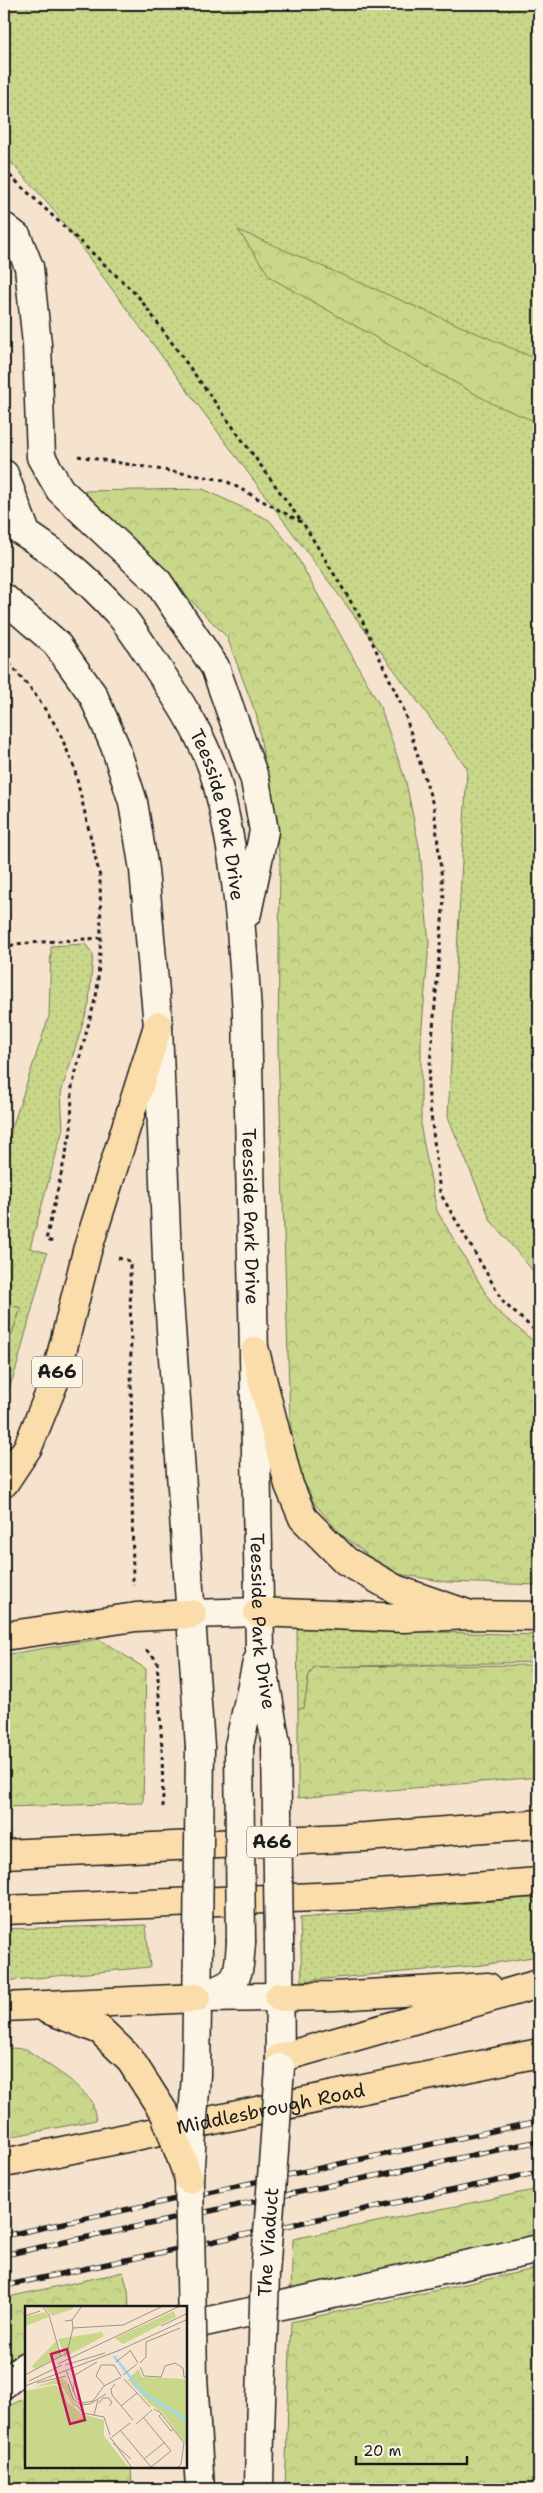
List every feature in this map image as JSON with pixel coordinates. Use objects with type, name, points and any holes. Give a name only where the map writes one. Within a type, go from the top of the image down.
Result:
[{"type":"main road","name":"A66","points":[[4,1482],[28,1447],[55,1380],[87,1251],[158,1026]]},
{"type":"main road","points":[[255,1351],[279,1438],[289,1485],[303,1518],[346,1561],[395,1589],[470,1614]]},
{"type":"main road","points":[[258,1612],[403,1618],[470,1614],[539,1616]]},
{"type":"main road","points":[[4,1636],[136,1617],[192,1614]]},
{"type":"main road","name":"A66","points":[[4,1854],[366,1837],[539,1824]]},
{"type":"main road","points":[[4,1910],[365,1895],[539,1882]]},
{"type":"main road","points":[[279,1996],[334,1996],[537,1984]]},
{"type":"main road","points":[[280,2063],[537,1984]]},
{"type":"main road","points":[[4,2006],[196,1998]]},
{"type":"main road","points":[[38,2005],[100,2030],[129,2058],[165,2114],[188,2179]]},
{"type":"main road","name":"Middlesbrough Road","points":[[4,2163],[539,2053]]},
{"type":"street","points":[[4,227],[17,237],[29,267],[37,344],[41,457],[60,490],[158,582],[215,667],[255,780],[264,832],[242,936]]},
{"type":"street","points":[[4,474],[15,527]]},
{"type":"street","name":"Teesside Park Drive","points":[[15,527],[88,582],[122,617],[175,695],[194,729],[216,778],[234,862],[242,936],[247,1012],[255,1351],[258,1612],[260,1649],[276,1745],[279,1996]]},
{"type":"street","points":[[4,598],[56,643],[93,695],[116,746],[133,802],[144,870],[158,1026],[168,1285],[200,1747],[196,2074],[188,2179],[193,2377],[200,2489]]},
{"type":"street","points":[[192,1614],[258,1612]]},
{"type":"street","points":[[196,1998],[229,1986],[238,1973],[241,1942],[239,1746],[260,1649]]},
{"type":"street","points":[[196,1998],[279,1996]]},
{"type":"street","name":"The Viaduct","points":[[259,2489],[265,2274],[280,2063],[279,1996]]},
{"type":"street","points":[[188,2326],[539,2249]]},
{"type":"street","points":[[4,2384],[25,2367]]},
{"type":"path","points":[[4,170],[138,296],[303,523],[362,620],[403,708],[434,808],[444,898],[428,1088],[440,1193],[504,1303],[539,1334]]},
{"type":"path","points":[[41,457],[86,456],[224,480],[303,523]]},
{"type":"path","points":[[4,951],[14,944],[101,938]]},
{"type":"green space","points":[[4,4],[539,4],[539,1278],[491,1221],[448,1117],[467,768],[49,204],[4,155]]},
{"type":"green space","points":[[238,230],[539,360],[539,423],[493,404],[271,278]]},
{"type":"green space","points":[[203,489],[269,520],[292,548],[380,706],[406,782],[420,851],[429,943],[421,1038],[421,1129],[437,1211],[495,1309],[539,1346],[539,1585],[446,1582],[399,1574],[370,1557],[341,1534],[314,1503],[295,1463],[290,1418],[278,1048],[280,858],[257,717],[227,637],[82,491]]},
{"type":"green space","points":[[85,944],[93,954],[89,1004],[61,1093],[63,1129],[30,1248],[47,1253],[16,1369],[4,1403],[4,1355],[21,1308],[4,1303],[4,1152],[49,1016],[51,946]]},
{"type":"green space","points":[[4,1303],[21,1308],[4,1355]]},
{"type":"green space","points":[[297,1628],[539,1635],[539,1662],[314,1667],[309,1675],[304,1709],[298,1709]]},
{"type":"green space","points":[[99,1639],[146,1669],[143,1803],[4,1807],[4,1655]]},
{"type":"green space","points":[[539,1665],[539,1777],[298,1798],[298,1709],[304,1708],[309,1675],[314,1667]]},
{"type":"green space","points":[[539,1897],[539,1956],[482,1965],[302,1981],[300,1918]]},
{"type":"green space","points":[[146,1925],[150,1967],[4,1981],[4,1929]]},
{"type":"green space","points":[[11,2048],[26,2049],[69,2079],[92,2101],[96,2120],[4,2138],[4,2050]]},
{"type":"green space","points":[[539,2189],[539,2236],[291,2290],[293,2239]]},
{"type":"green space","points":[[539,2268],[539,2489],[285,2489],[291,2322]]},
{"type":"green space","points":[[123,2272],[128,2290],[129,2306],[25,2306],[25,2360],[4,2375],[4,2298]]},
{"type":"green space","points":[[25,2398],[25,2468],[131,2468],[132,2489],[4,2489],[4,2408]]},
{"type":"railway","points":[[4,2236],[539,2121]]},
{"type":"railway","points":[[4,2255],[539,2141]]},
{"type":"railway","points":[[4,2286],[539,2172]]}]
